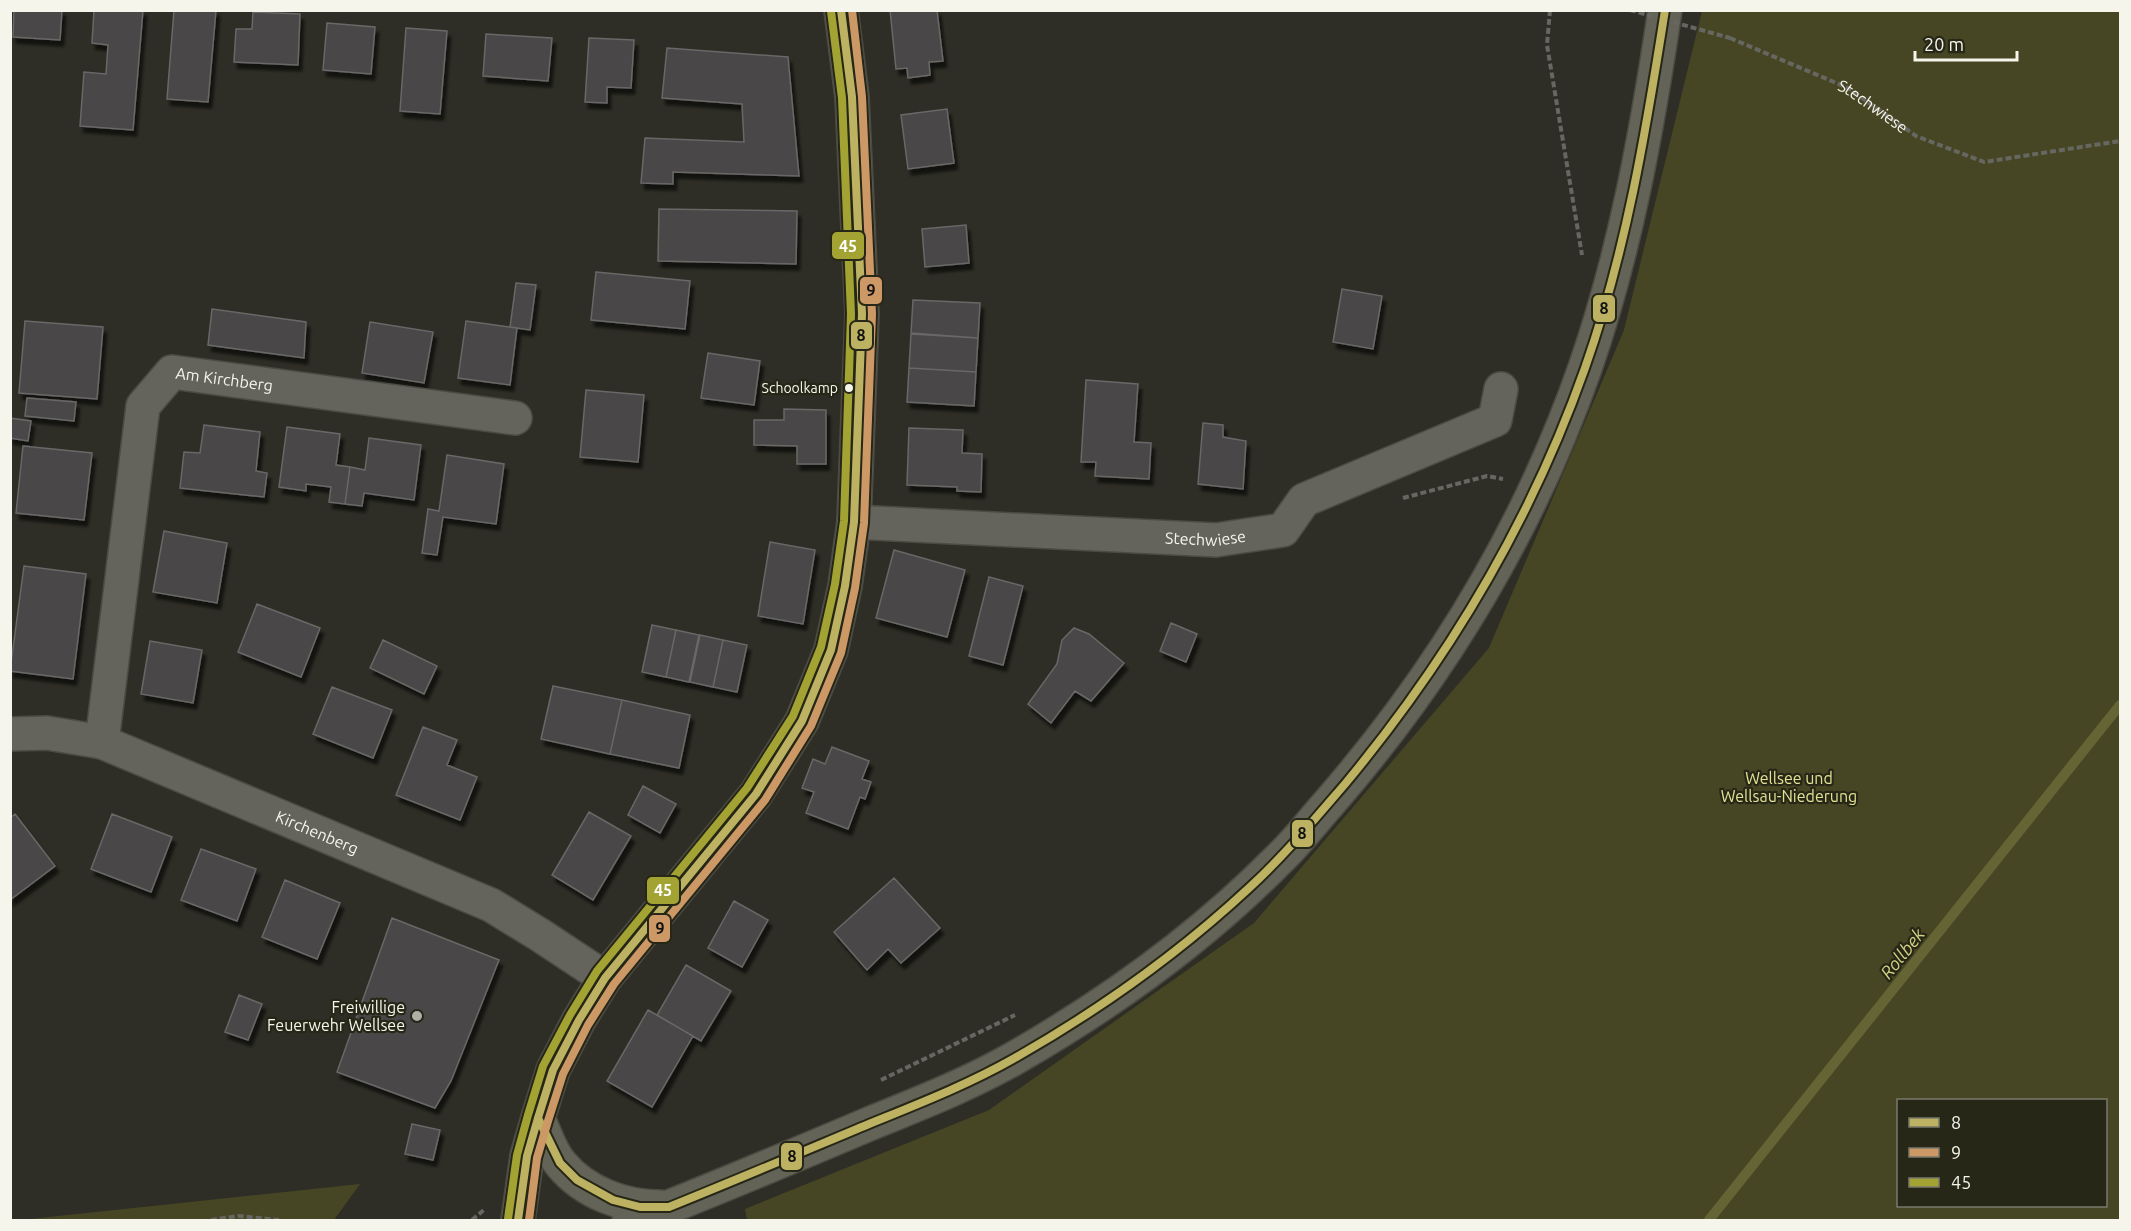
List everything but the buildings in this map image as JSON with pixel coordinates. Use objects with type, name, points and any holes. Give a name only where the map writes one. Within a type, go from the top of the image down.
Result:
[{"type":"main road","points":[[629,1221],[669,1207],[965,1085],[1014,1058],[1088,1012],[1188,941],[1281,858],[1359,768],[1415,695],[1467,618],[1513,536],[1563,425],[1586,365],[1622,238],[1643,141],[1651,15]]},
{"type":"main road","points":[[538,1118],[560,1163],[577,1180],[614,1200],[640,1207],[669,1207]]},
{"type":"street","points":[[518,1221],[527,1156],[538,1118],[553,1070],[579,1020],[605,978],[756,794],[802,722],[831,650],[845,586],[854,522],[862,314],[852,97],[840,11]]},
{"type":"street","name":"Am Kirchberg","points":[[102,742],[143,406],[172,372],[514,418]]},
{"type":"street","name":"Stechwiese","points":[[854,522],[1216,540],[1283,530],[1304,500],[1495,420],[1501,389]]},
{"type":"street","name":"Kirchenberg","points":[[10,734],[46,733],[102,742],[491,905],[605,978]]},
{"type":"path","points":[[1550,10],[1547,45],[1581,255],[1588,258]]},
{"type":"path","name":"Stechwiese","points":[[1630,10],[1730,38],[1848,88],[1916,136],[1984,162],[2121,141]]},
{"type":"path","points":[[1640,10],[1651,15]]},
{"type":"path","points":[[872,1084],[1021,1012]]},
{"type":"path","points":[[211,1221],[238,1216],[279,1221]]},
{"type":"green space","name":"Wellsee und Wellsau-Niederung","points":[[1702,11],[2120,11],[2120,1220],[747,1220],[745,1209],[989,1110],[1254,923],[1489,648],[1624,330]]},
{"type":"green space","points":[[360,1184],[334,1220],[21,1220]]},
{"type":"waterway","name":"Rollbek","points":[[1709,1220],[2120,705]]},
{"type":"transit line","name":"8","points":[[518,1220],[527,1156],[538,1118],[553,1070],[579,1020],[605,978],[756,794],[802,721],[831,650],[845,586],[854,522],[862,314],[852,97],[841,10]]},
{"type":"transit line","name":"9","points":[[529,1220],[537,1158],[548,1121],[563,1074],[588,1025],[614,984],[765,800],[811,726],[841,653],[855,588],[864,523],[872,314],[862,97],[852,10]]},
{"type":"transit line","name":"8","points":[[538,1118],[560,1163],[577,1180],[613,1200],[640,1207],[669,1207],[942,1094],[1013,1059],[1076,1021],[1166,958],[1262,876],[1345,784],[1418,688],[1483,587],[1539,480],[1585,368],[1612,280],[1642,146],[1665,10]]},
{"type":"transit line","name":"45","points":[[508,1219],[517,1155],[528,1115],[543,1066],[570,1015],[597,971],[747,788],[793,716],[821,647],[835,584],[844,521],[851,314],[842,98],[831,11]]},
{"type":"place","name":"Schoolkamp","points":[[849,388]]},
{"type":"place","name":"Freiwillige Feuerwehr Wellsee","points":[[417,1016]]}]
